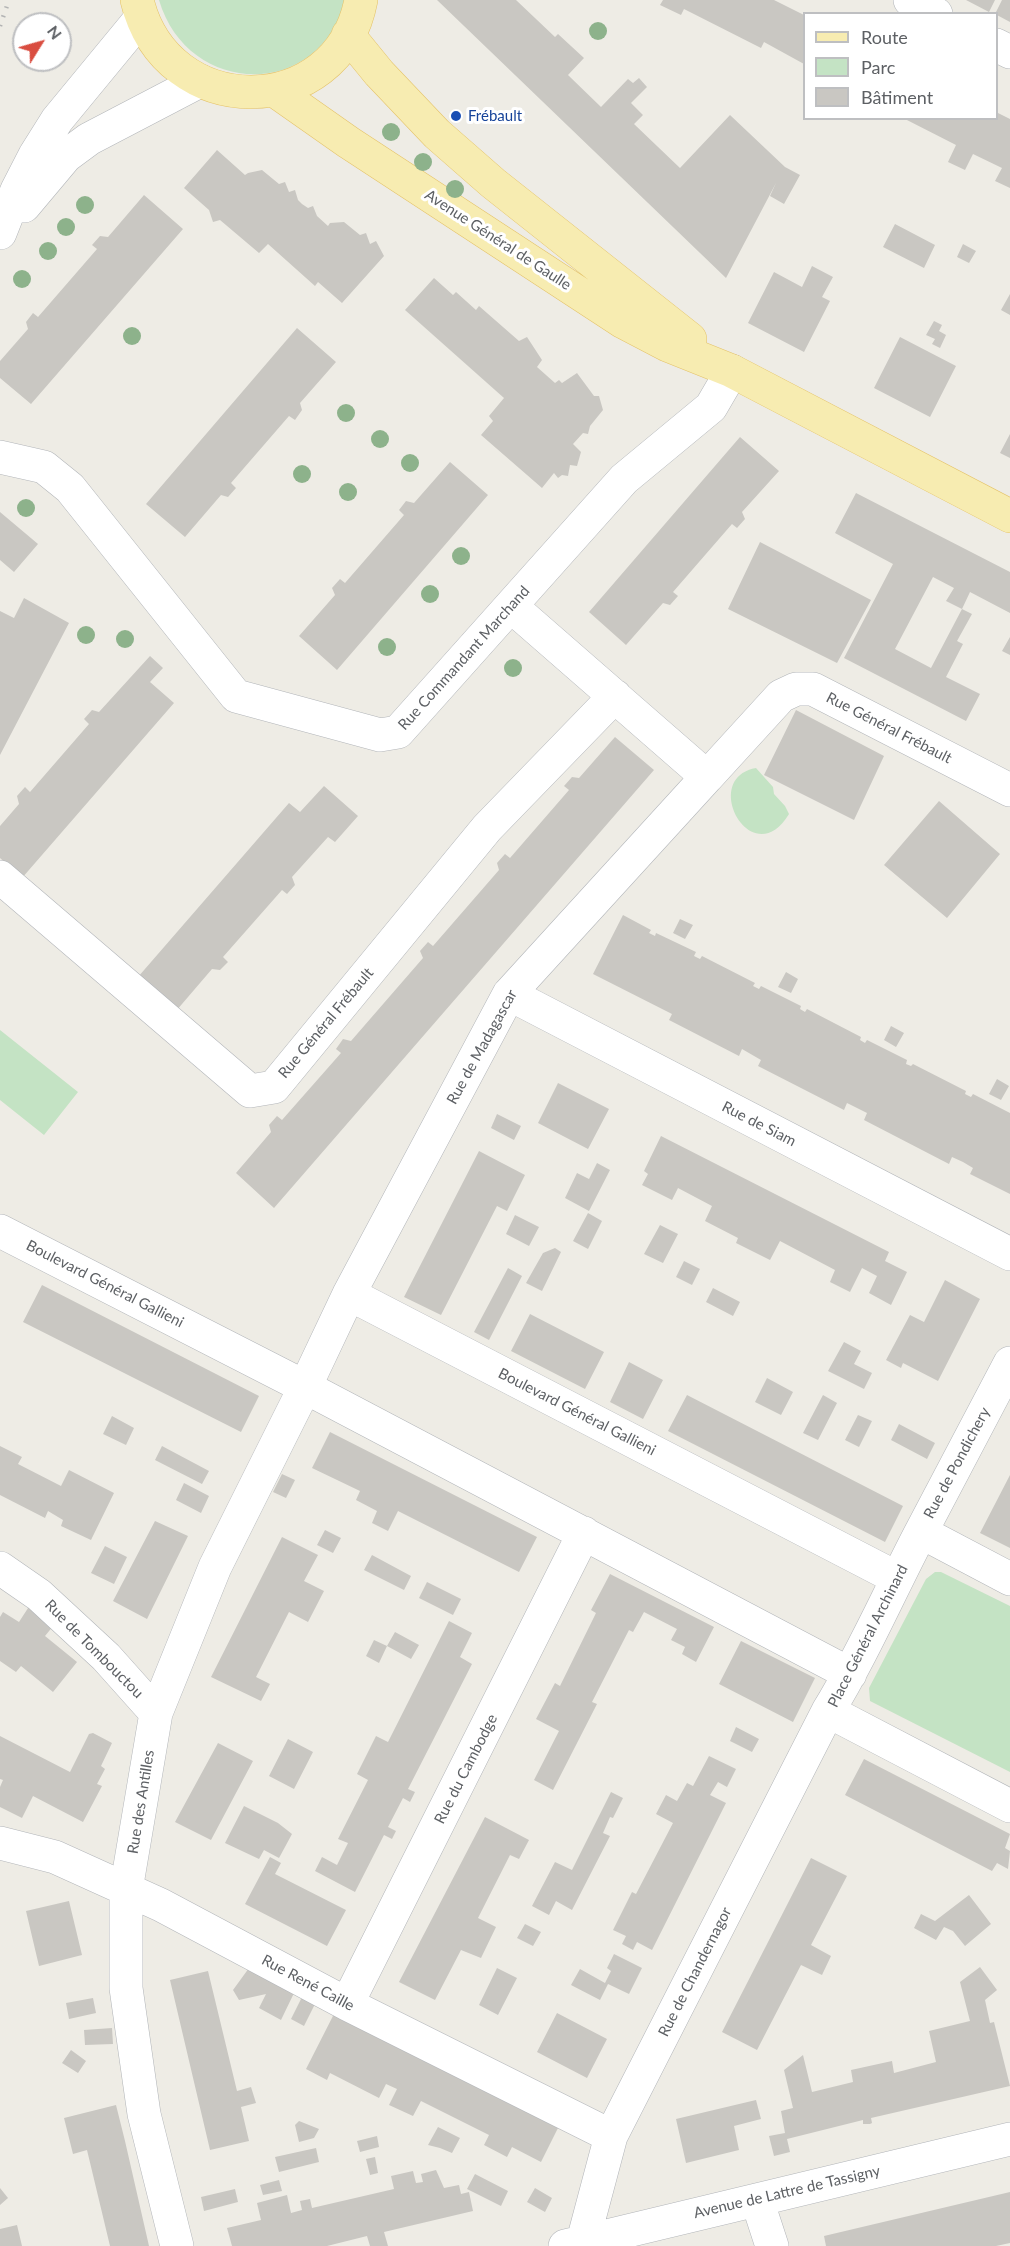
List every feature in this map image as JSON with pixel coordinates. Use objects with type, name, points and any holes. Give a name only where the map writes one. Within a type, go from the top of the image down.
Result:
[{"type":"main road","points":[[139,9],[155,44],[175,65],[200,81],[224,90],[249,93],[274,90],[296,82],[317,70],[334,54],[348,35],[355,22],[361,0]]},
{"type":"main road","name":"Avenue Général de Gaulle","points":[[348,35],[379,73],[437,134],[494,183],[732,372]]},
{"type":"main road","name":"Avenue Général de Gaulle","points":[[274,90],[348,142],[623,322],[667,345],[732,372],[1010,516]]},
{"type":"street","points":[[910,0],[932,12]]},
{"type":"street","points":[[0,233],[17,190],[35,155],[57,120],[139,9]]},
{"type":"street","points":[[0,239],[30,198],[66,156],[89,139],[200,81]]},
{"type":"street","name":"Rue Commandant Marchand","points":[[0,457],[44,467],[70,488],[236,696],[380,735],[398,732],[624,479],[711,407],[732,372]]},
{"type":"street","points":[[512,607],[707,777]]},
{"type":"street","name":"Rue Général Frébault","points":[[707,777],[781,696],[796,688],[813,689],[1010,790]]},
{"type":"street","name":"Rue Général Frébault","points":[[0,877],[250,1091],[274,1087],[488,828],[615,696]]},
{"type":"street","name":"Rue de Madagascar","points":[[349,1294],[509,994],[707,777]]},
{"type":"street","name":"Rue de Siam","points":[[509,994],[1010,1254]]},
{"type":"street","name":"Boulevard Général Gallieni","points":[[0,1231],[305,1387],[850,1674]]},
{"type":"street","points":[[305,1387],[349,1294]]},
{"type":"street","name":"Boulevard Général Gallieni","points":[[349,1294],[897,1578]]},
{"type":"street","name":"Rue de Pondichery","points":[[921,1532],[1010,1363]]},
{"type":"street","name":"Rue des Antilles","points":[[177,2246],[144,2114],[128,2000],[126,1890],[156,1713],[215,1567],[305,1387]]},
{"type":"street","points":[[921,1532],[1010,1579]]},
{"type":"street","name":"Place Général Archinard","points":[[921,1532],[850,1674],[828,1711],[1010,1806]]},
{"type":"street","name":"Rue du Cambodge","points":[[347,2004],[584,1533]]},
{"type":"street","name":"Rue de Tombouctou","points":[[0,1568],[39,1595],[106,1657],[156,1713]]},
{"type":"street","name":"Rue de Chandernagor","points":[[573,2243],[611,2136],[828,1711]]},
{"type":"street","name":"Rue René Caille","points":[[0,1843],[55,1857],[161,1905],[347,2004],[611,2136]]},
{"type":"street","name":"Avenue de Lattre de Tassigny","points":[[573,2243],[1010,2139]]},
{"type":"street","points":[[757,2200],[772,2246]]},
{"type":"green space","points":[[159,0],[345,0],[331,33],[309,56],[283,70],[254,74],[224,69],[197,55],[174,32]]},
{"type":"green space","points":[[756,768],[773,787],[774,794],[789,814],[775,830],[760,834],[747,829],[737,818],[732,803],[732,788],[740,775]]},
{"type":"green space","points":[[0,1030],[78,1092],[44,1135],[0,1100]]},
{"type":"green space","points":[[935,1572],[941,1572],[1010,1606],[1010,1772],[870,1701],[869,1688],[926,1579]]},
{"type":"building","points":[[437,0],[516,0],[555,37],[558,34],[584,58],[568,75],[601,107],[628,79],[633,83],[639,78],[647,87],[631,103],[643,115],[634,124],[680,168],[730,115],[785,167],[800,175],[784,204],[770,196],[776,183],[726,278]]},
{"type":"building","points":[[663,0],[774,0],[803,14],[803,63],[764,42],[761,48],[684,9],[681,15],[660,5]]},
{"type":"building","points":[[966,0],[995,0],[989,12]]},
{"type":"building","points":[[1002,0],[1010,0],[1010,22],[996,12]]},
{"type":"building","points":[[998,113],[1010,119],[1010,188],[995,181],[1002,168],[973,154],[965,170],[948,162],[956,145],[907,120],[998,120]]},
{"type":"building","points":[[217,150],[245,175],[262,170],[279,184],[285,182],[289,192],[295,190],[298,200],[308,208],[313,206],[317,216],[328,226],[330,223],[344,222],[360,235],[366,233],[370,244],[376,241],[384,256],[342,303],[318,282],[315,286],[268,244],[259,253],[220,220],[213,222],[209,210],[184,188]]},
{"type":"building","points":[[144,195],[183,229],[31,404],[0,378],[0,361],[28,329],[26,322],[33,313],[38,317],[97,249],[92,245],[100,236],[108,237]]},
{"type":"building","points":[[895,224],[935,245],[924,268],[883,247]]},
{"type":"building","points":[[963,244],[976,251],[969,263],[957,257]]},
{"type":"building","points":[[812,266],[833,277],[822,297],[830,301],[804,352],[748,323],[774,272],[802,287]]},
{"type":"building","points":[[434,278],[453,295],[456,292],[476,310],[479,306],[519,341],[527,337],[542,360],[537,367],[555,383],[559,380],[562,383],[577,373],[594,396],[599,396],[603,410],[590,426],[588,434],[583,433],[573,444],[581,452],[577,466],[570,465],[568,476],[562,475],[558,478],[554,473],[542,488],[481,435],[493,421],[489,416],[504,398],[405,310]]},
{"type":"building","points":[[1010,294],[1010,315],[1001,310]]},
{"type":"building","points":[[934,321],[942,325],[939,331],[946,335],[940,348],[932,344],[935,339],[926,335]]},
{"type":"building","points":[[297,328],[336,362],[300,403],[302,410],[295,420],[289,416],[231,483],[236,488],[228,497],[221,495],[185,537],[146,504]]},
{"type":"building","points":[[900,337],[956,366],[930,417],[874,388]]},
{"type":"building","points":[[1010,434],[1010,458],[1000,453]]},
{"type":"building","points":[[740,437],[779,471],[742,512],[745,519],[737,528],[732,524],[673,592],[678,596],[670,605],[663,603],[626,645],[589,612]]},
{"type":"building","points":[[450,462],[488,495],[337,670],[299,636],[335,595],[332,588],[340,579],[345,583],[404,515],[399,510],[406,501],[414,503]]},
{"type":"building","points":[[856,493],[1010,572],[1010,613],[970,592],[962,609],[972,614],[957,641],[963,644],[946,677],[980,694],[966,721],[844,658],[893,564],[835,533]],"holes":[[[933,577],[954,588],[946,601],[962,609],[931,668],[895,649]]]},
{"type":"building","points":[[0,512],[38,544],[14,572],[0,560]]},
{"type":"building","points":[[760,542],[871,600],[837,663],[728,609]]},
{"type":"building","points":[[24,598],[69,623],[0,755],[0,611],[14,618]]},
{"type":"building","points":[[1010,637],[1010,655],[1002,651]]},
{"type":"building","points":[[150,656],[163,668],[150,682],[174,703],[22,878],[0,858],[0,826],[19,804],[17,796],[25,787],[30,792],[89,724],[84,719],[92,710],[99,712]]},
{"type":"building","points":[[796,710],[884,756],[854,820],[764,775]]},
{"type":"building","points":[[615,737],[654,770],[274,1208],[236,1173],[271,1132],[269,1125],[277,1116],[282,1120],[341,1053],[336,1049],[343,1039],[351,1041],[423,958],[420,951],[428,942],[433,946],[499,870],[497,863],[505,854],[510,858],[569,790],[564,786],[572,777],[579,778]]},
{"type":"building","points":[[324,786],[358,816],[335,842],[328,837],[292,877],[295,885],[287,894],[282,890],[223,957],[228,962],[220,970],[212,969],[176,1011],[138,977],[289,803],[300,812]]},
{"type":"building","points":[[939,801],[1000,854],[947,918],[884,865]]},
{"type":"building","points":[[623,915],[651,930],[649,933],[655,936],[656,933],[696,952],[694,956],[700,959],[702,956],[755,983],[753,986],[759,989],[761,986],[801,1006],[800,1009],[805,1012],[807,1009],[861,1037],[860,1040],[865,1043],[867,1040],[907,1060],[906,1064],[911,1066],[913,1064],[966,1091],[965,1094],[971,1097],[973,1094],[1010,1113],[1010,1194],[970,1174],[973,1168],[963,1162],[952,1157],[949,1164],[864,1120],[867,1113],[847,1103],[844,1110],[758,1066],[761,1060],[742,1049],[739,1056],[669,1020],[672,1014],[593,974]]},
{"type":"building","points":[[680,919],[693,925],[685,939],[673,933]]},
{"type":"building","points":[[786,972],[798,979],[791,993],[778,987]]},
{"type":"building","points":[[891,1026],[904,1033],[896,1047],[884,1040]]},
{"type":"building","points":[[997,1079],[1009,1086],[1001,1100],[989,1094]]},
{"type":"building","points":[[558,1083],[609,1109],[588,1149],[538,1123]]},
{"type":"building","points":[[497,1114],[521,1126],[514,1140],[491,1128]]},
{"type":"building","points":[[661,1136],[889,1252],[885,1261],[907,1272],[891,1305],[869,1293],[877,1276],[862,1268],[850,1292],[830,1282],[835,1270],[780,1241],[770,1260],[736,1243],[738,1238],[705,1221],[712,1206],[678,1188],[672,1200],[642,1185],[648,1174],[644,1171]]},
{"type":"building","points":[[479,1151],[525,1175],[507,1211],[497,1206],[441,1315],[404,1297]]},
{"type":"building","points":[[597,1163],[610,1170],[589,1211],[565,1198],[577,1173],[589,1179]]},
{"type":"building","points":[[588,1213],[602,1221],[588,1249],[573,1241]]},
{"type":"building","points":[[515,1215],[539,1227],[529,1246],[506,1234]]},
{"type":"building","points":[[660,1225],[678,1234],[663,1263],[644,1254]]},
{"type":"building","points":[[555,1248],[561,1252],[542,1291],[526,1283],[543,1253]]},
{"type":"building","points":[[684,1261],[700,1269],[692,1285],[676,1277]]},
{"type":"building","points":[[508,1268],[522,1276],[489,1340],[474,1332]]},
{"type":"building","points":[[945,1280],[980,1299],[938,1381],[903,1363],[901,1368],[886,1360],[910,1315],[924,1322]]},
{"type":"building","points":[[42,1285],[259,1396],[241,1432],[23,1322]]},
{"type":"building","points":[[713,1288],[740,1302],[733,1316],[706,1302]]},
{"type":"building","points":[[530,1314],[604,1352],[585,1389],[511,1351]]},
{"type":"building","points":[[844,1342],[861,1351],[854,1364],[872,1373],[864,1389],[828,1371]]},
{"type":"building","points":[[629,1362],[663,1380],[643,1419],[610,1402]]},
{"type":"building","points":[[767,1378],[793,1392],[781,1415],[755,1402]]},
{"type":"building","points":[[687,1395],[903,1506],[885,1542],[668,1431]]},
{"type":"building","points":[[823,1395],[837,1403],[818,1440],[803,1433]]},
{"type":"building","points":[[858,1415],[872,1421],[859,1447],[845,1440]]},
{"type":"building","points":[[112,1416],[134,1428],[126,1445],[103,1434]]},
{"type":"building","points":[[899,1424],[935,1443],[927,1459],[891,1440]]},
{"type":"building","points":[[330,1432],[537,1537],[519,1572],[398,1511],[388,1531],[372,1523],[377,1511],[356,1500],[360,1491],[312,1468]]},
{"type":"building","points":[[0,1446],[22,1457],[18,1464],[61,1486],[69,1470],[114,1493],[91,1540],[61,1526],[63,1520],[48,1511],[45,1518],[0,1495]]},
{"type":"building","points":[[162,1446],[209,1471],[202,1484],[155,1460]]},
{"type":"building","points":[[282,1474],[295,1480],[286,1498],[273,1492]]},
{"type":"building","points":[[1010,1475],[1010,1548],[980,1533]]},
{"type":"building","points":[[184,1483],[209,1496],[201,1513],[176,1500]]},
{"type":"building","points":[[155,1521],[188,1536],[147,1619],[113,1601]]},
{"type":"building","points":[[325,1530],[341,1538],[333,1553],[317,1545]]},
{"type":"building","points":[[282,1537],[318,1555],[304,1581],[324,1591],[308,1622],[289,1612],[256,1677],[270,1684],[261,1701],[211,1677]]},
{"type":"building","points":[[105,1546],[127,1557],[114,1584],[91,1573]]},
{"type":"building","points":[[372,1555],[411,1576],[404,1590],[364,1570]]},
{"type":"building","points":[[610,1574],[714,1627],[696,1662],[682,1654],[685,1647],[671,1640],[677,1629],[644,1612],[633,1632],[629,1630],[592,1702],[597,1704],[553,1790],[534,1780],[559,1731],[536,1719],[555,1683],[560,1686],[596,1613],[591,1610]]},
{"type":"building","points":[[427,1582],[461,1599],[453,1615],[419,1598]]},
{"type":"building","points":[[30,1605],[54,1625],[45,1636],[77,1662],[53,1692],[21,1666],[16,1672],[0,1661],[0,1617],[3,1612],[19,1622]]},
{"type":"building","points":[[449,1621],[472,1633],[460,1657],[472,1664],[408,1789],[415,1792],[410,1802],[403,1798],[388,1827],[396,1831],[392,1839],[384,1835],[355,1892],[315,1871],[322,1857],[337,1865],[348,1843],[338,1839],[368,1780],[357,1774],[376,1736],[388,1742]]},
{"type":"building","points":[[395,1632],[419,1645],[411,1659],[387,1646]]},
{"type":"building","points":[[374,1640],[387,1646],[379,1663],[366,1656]]},
{"type":"building","points":[[741,1641],[815,1678],[793,1722],[719,1684]]},
{"type":"building","points":[[736,1727],[759,1739],[752,1752],[730,1741]]},
{"type":"building","points":[[93,1733],[112,1743],[101,1766],[105,1769],[97,1784],[102,1786],[83,1822],[33,1796],[22,1818],[0,1807],[0,1787],[3,1780],[0,1779],[0,1736],[70,1772],[89,1734]]},
{"type":"building","points":[[288,1739],[313,1752],[294,1789],[269,1776]]},
{"type":"building","points":[[218,1743],[253,1761],[211,1840],[175,1822]]},
{"type":"building","points":[[709,1756],[736,1769],[727,1787],[718,1782],[710,1795],[726,1803],[652,1950],[637,1942],[633,1950],[622,1944],[626,1936],[613,1930],[632,1892],[636,1894],[673,1823],[656,1814],[666,1795],[677,1801],[687,1783],[693,1786]]},
{"type":"building","points":[[864,1759],[1010,1834],[1005,1848],[1010,1851],[1008,1869],[997,1863],[992,1871],[845,1795]]},
{"type":"building","points":[[611,1792],[623,1798],[613,1818],[610,1817],[603,1833],[610,1836],[572,1910],[556,1901],[549,1915],[532,1906],[555,1862],[572,1870]]},
{"type":"building","points":[[244,1806],[278,1823],[292,1834],[279,1858],[264,1850],[259,1859],[225,1843]]},
{"type":"building","points":[[485,1817],[529,1840],[519,1859],[510,1855],[478,1918],[496,1927],[481,1958],[461,1950],[435,2000],[399,1982]]},
{"type":"building","points":[[270,1857],[281,1863],[275,1874],[346,1910],[327,1946],[245,1904]]},
{"type":"building","points":[[811,1858],[847,1876],[811,1945],[831,1956],[822,1975],[801,1965],[757,2050],[722,2032]]},
{"type":"building","points":[[969,1895],[991,1924],[965,1946],[953,1931],[944,1927],[936,1940],[914,1928],[921,1914],[935,1921]]},
{"type":"building","points":[[69,1901],[82,1955],[39,1966],[26,1911]]},
{"type":"building","points":[[525,1924],[541,1932],[533,1946],[517,1938]]},
{"type":"building","points":[[614,1954],[642,1968],[629,1994],[608,1984],[600,2000],[571,1985],[580,1969],[605,1983],[611,1971],[607,1968]]},
{"type":"building","points":[[980,1967],[997,1990],[985,2000],[990,2023],[994,2022],[1010,2086],[871,2118],[872,2123],[870,2124],[863,2124],[863,2120],[787,2139],[790,2152],[774,2156],[769,2136],[785,2133],[781,2111],[793,2108],[784,2070],[803,2055],[812,2092],[853,2082],[851,2070],[892,2061],[894,2073],[936,2062],[929,2031],[970,2021],[960,1982]]},
{"type":"building","points":[[249,1968],[295,1991],[281,2020],[259,2008],[266,1994],[239,2000],[233,1990]]},
{"type":"building","points":[[497,1968],[517,1978],[498,2015],[479,2005]]},
{"type":"building","points":[[208,1971],[237,2091],[251,2087],[256,2103],[241,2107],[249,2141],[210,2150],[170,1980]]},
{"type":"building","points":[[303,1995],[316,2002],[304,2026],[291,2019]]},
{"type":"building","points":[[93,1998],[96,2013],[69,2019],[66,2003]]},
{"type":"building","points":[[335,2012],[559,2126],[541,2162],[512,2147],[507,2157],[484,2145],[489,2135],[421,2101],[413,2116],[389,2105],[397,2089],[386,2084],[379,2098],[330,2073],[327,2080],[306,2069]]},
{"type":"building","points":[[557,2013],[607,2039],[587,2078],[537,2052]]},
{"type":"building","points":[[112,2028],[113,2044],[85,2045],[84,2030]]},
{"type":"building","points":[[71,2050],[86,2061],[78,2073],[62,2063]]},
{"type":"building","points":[[756,2100],[761,2119],[734,2126],[739,2150],[686,2163],[676,2119]]},
{"type":"building","points":[[116,2105],[149,2246],[110,2246],[87,2150],[73,2154],[64,2118]]},
{"type":"building","points":[[299,2121],[319,2129],[314,2138],[299,2142],[295,2125]]},
{"type":"building","points":[[438,2127],[460,2138],[452,2153],[428,2145]]},
{"type":"building","points":[[377,2136],[379,2147],[360,2152],[357,2141]]},
{"type":"building","points":[[316,2148],[319,2162],[279,2172],[275,2157]]},
{"type":"building","points":[[375,2157],[378,2173],[370,2175],[366,2159]]},
{"type":"building","points":[[436,2170],[444,2188],[459,2185],[461,2194],[469,2192],[473,2211],[384,2232],[388,2246],[370,2246],[367,2236],[327,2246],[232,2246],[227,2228],[261,2220],[257,2203],[287,2195],[291,2213],[302,2210],[300,2201],[310,2199],[312,2208],[394,2189],[391,2176],[413,2171],[416,2183],[423,2182],[421,2174]]},
{"type":"building","points":[[475,2174],[508,2191],[501,2206],[467,2189]]},
{"type":"building","points":[[279,2180],[282,2191],[263,2195],[260,2185]]},
{"type":"building","points":[[0,2188],[8,2198],[0,2205]]},
{"type":"building","points":[[535,2188],[552,2198],[545,2212],[527,2202]]},
{"type":"building","points":[[235,2189],[238,2202],[204,2211],[201,2197]]},
{"type":"building","points":[[1010,2192],[1010,2243],[996,2246],[826,2246],[824,2236]]},
{"type":"building","points":[[17,2225],[22,2246],[0,2246],[0,2229]]},
{"type":"railway","points":[[0,26],[9,0]]},
{"type":"place","name":"Frébault","points":[[456,116]]}]
